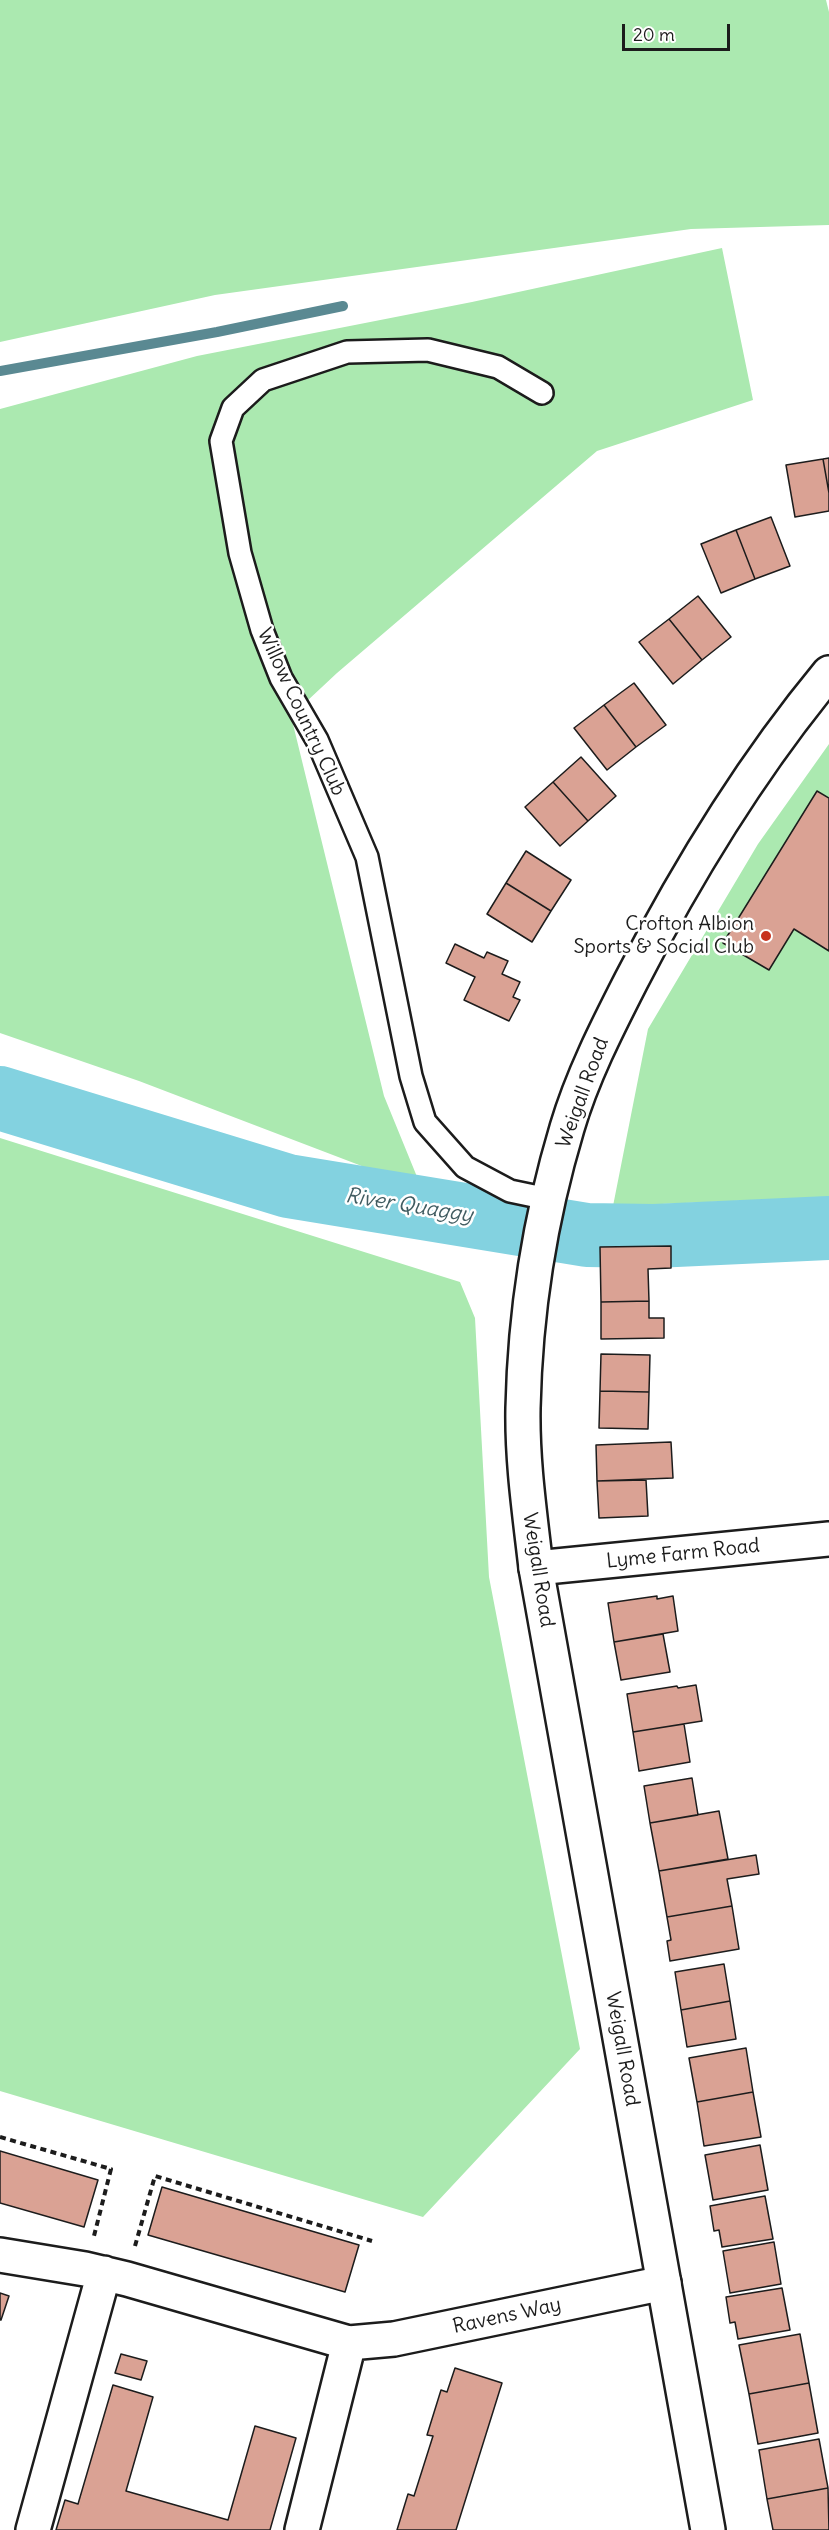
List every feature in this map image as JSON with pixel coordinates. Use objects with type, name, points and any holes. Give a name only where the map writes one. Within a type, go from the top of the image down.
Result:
[{"type":"street","name":"Weigall Road","points":[[708,2530],[536,1568],[525,1475],[523,1408],[527,1340],[544,1219],[568,1126],[600,1043],[669,907],[781,732],[829,673]]},
{"type":"street","name":"Lyme Farm Road","points":[[536,1568],[829,1539]]},
{"type":"street","name":"Ravens Way","points":[[0,2255],[105,2274],[349,2343],[394,2339],[664,2283]]},
{"type":"street","points":[[33,2530],[105,2274]]},
{"type":"street","points":[[302,2530],[349,2343]]},
{"type":"lane","name":"Willow Country Club","points":[[542,393],[498,367],[428,350],[347,352],[262,380],[233,408],[221,441],[240,553],[262,630],[281,678],[317,740],[367,858],[411,1076],[424,1122],[465,1167],[510,1191],[544,1219]]},
{"type":"path","points":[[0,2137],[111,2169],[105,2274]]},
{"type":"path","points":[[105,2274],[154,2176],[372,2241]]},
{"type":"green space","points":[[0,0],[826,0],[829,12],[829,225],[691,229],[215,295],[0,342]]},
{"type":"green space","points":[[722,248],[753,400],[597,451],[337,673],[291,716],[384,1096],[422,1189],[139,1081],[0,1033],[0,409],[197,356],[472,302]]},
{"type":"green space","name":"Crofton Albion Sports & Social Club","points":[[829,744],[829,1197],[613,1206],[648,1029],[758,844]]},
{"type":"green space","points":[[0,1138],[460,1282],[475,1318],[489,1577],[580,2049],[423,2217],[0,2091]]},
{"type":"building","points":[[829,458],[829,493],[823,459]]},
{"type":"building","points":[[823,459],[829,493],[829,511],[795,517],[786,465]]},
{"type":"building","points":[[771,517],[790,566],[755,579],[736,530]]},
{"type":"building","points":[[736,530],[755,579],[721,593],[701,544]]},
{"type":"building","points":[[698,596],[731,637],[702,660],[669,619]]},
{"type":"building","points":[[669,619],[702,660],[673,684],[639,642]]},
{"type":"building","points":[[634,683],[666,725],[636,747],[604,705]]},
{"type":"building","points":[[604,705],[636,747],[607,770],[574,728]]},
{"type":"building","points":[[581,757],[616,796],[588,821],[553,782]]},
{"type":"building","points":[[553,782],[588,821],[560,846],[525,807]]},
{"type":"building","points":[[817,791],[829,798],[829,951],[794,929],[769,970],[723,943]]},
{"type":"building","points":[[526,851],[571,880],[551,911],[506,883]]},
{"type":"building","points":[[506,883],[551,911],[532,942],[487,914]]},
{"type":"building","points":[[455,944],[484,958],[487,952],[508,961],[502,974],[520,982],[513,997],[520,1000],[509,1021],[464,1000],[475,977],[446,963]]},
{"type":"building","points":[[671,1246],[671,1268],[648,1269],[649,1301],[601,1302],[600,1247]]},
{"type":"building","points":[[649,1301],[649,1318],[664,1318],[664,1338],[601,1339],[601,1302]]},
{"type":"building","points":[[601,1354],[650,1355],[649,1392],[600,1391]]},
{"type":"building","points":[[600,1391],[649,1392],[648,1429],[599,1428]]},
{"type":"building","points":[[671,1442],[673,1478],[597,1481],[596,1445]]},
{"type":"building","points":[[646,1480],[648,1516],[599,1518],[597,1481]]},
{"type":"building","points":[[657,1596],[657,1599],[673,1596],[678,1631],[614,1642],[608,1603]]},
{"type":"building","points":[[663,1634],[670,1672],[621,1680],[614,1642]]},
{"type":"building","points":[[696,1685],[702,1721],[633,1732],[627,1694]]},
{"type":"building","points":[[684,1724],[690,1762],[639,1771],[633,1732]]},
{"type":"building","points":[[692,1778],[698,1815],[650,1823],[644,1786]]},
{"type":"building","points":[[719,1811],[728,1859],[659,1871],[650,1823]]},
{"type":"building","points":[[756,1855],[759,1874],[727,1879],[732,1906],[667,1917],[659,1871]]},
{"type":"building","points":[[732,1906],[739,1949],[670,1961],[667,1941],[671,1940],[667,1917]]},
{"type":"building","points":[[724,1964],[730,2001],[681,2010],[675,1972]]},
{"type":"building","points":[[730,2001],[736,2039],[687,2047],[681,2010]]},
{"type":"building","points":[[746,2048],[753,2092],[697,2102],[689,2058]]},
{"type":"building","points":[[753,2092],[761,2137],[704,2146],[697,2102]]},
{"type":"building","points":[[760,2145],[768,2190],[713,2200],[705,2155]]},
{"type":"building","points":[[0,2151],[98,2180],[84,2227],[0,2203]]},
{"type":"building","points":[[162,2187],[359,2245],[345,2292],[148,2235]]},
{"type":"building","points":[[765,2196],[773,2239],[722,2247],[719,2230],[714,2231],[710,2206]]},
{"type":"building","points":[[774,2242],[781,2284],[730,2293],[723,2251]]},
{"type":"building","points":[[782,2288],[790,2330],[738,2339],[735,2322],[730,2323],[726,2297]]},
{"type":"building","points":[[0,2293],[9,2296],[1,2320],[0,2320]]},
{"type":"building","points":[[800,2334],[809,2383],[749,2394],[739,2345]]},
{"type":"building","points":[[121,2354],[147,2361],[141,2380],[115,2373]]},
{"type":"building","points":[[455,2368],[502,2383],[456,2530],[397,2530],[408,2494],[414,2496],[433,2436],[427,2435],[441,2390],[447,2392]]},
{"type":"building","points":[[809,2383],[818,2433],[758,2444],[749,2394]]},
{"type":"building","points":[[113,2385],[153,2397],[126,2491],[228,2520],[255,2426],[296,2438],[270,2530],[56,2530],[65,2500],[78,2504]]},
{"type":"building","points":[[819,2439],[828,2488],[767,2499],[759,2450]]},
{"type":"building","points":[[828,2488],[829,2530],[773,2530],[767,2499]]},
{"type":"waterway","points":[[0,371],[217,332],[343,306]]},
{"type":"waterway","name":"River Quaggy","points":[[0,1098],[288,1186],[587,1235],[654,1236],[829,1228]]},
{"type":"place","name":"Crofton Albion Sports & Social Club","points":[[766,936]]}]
